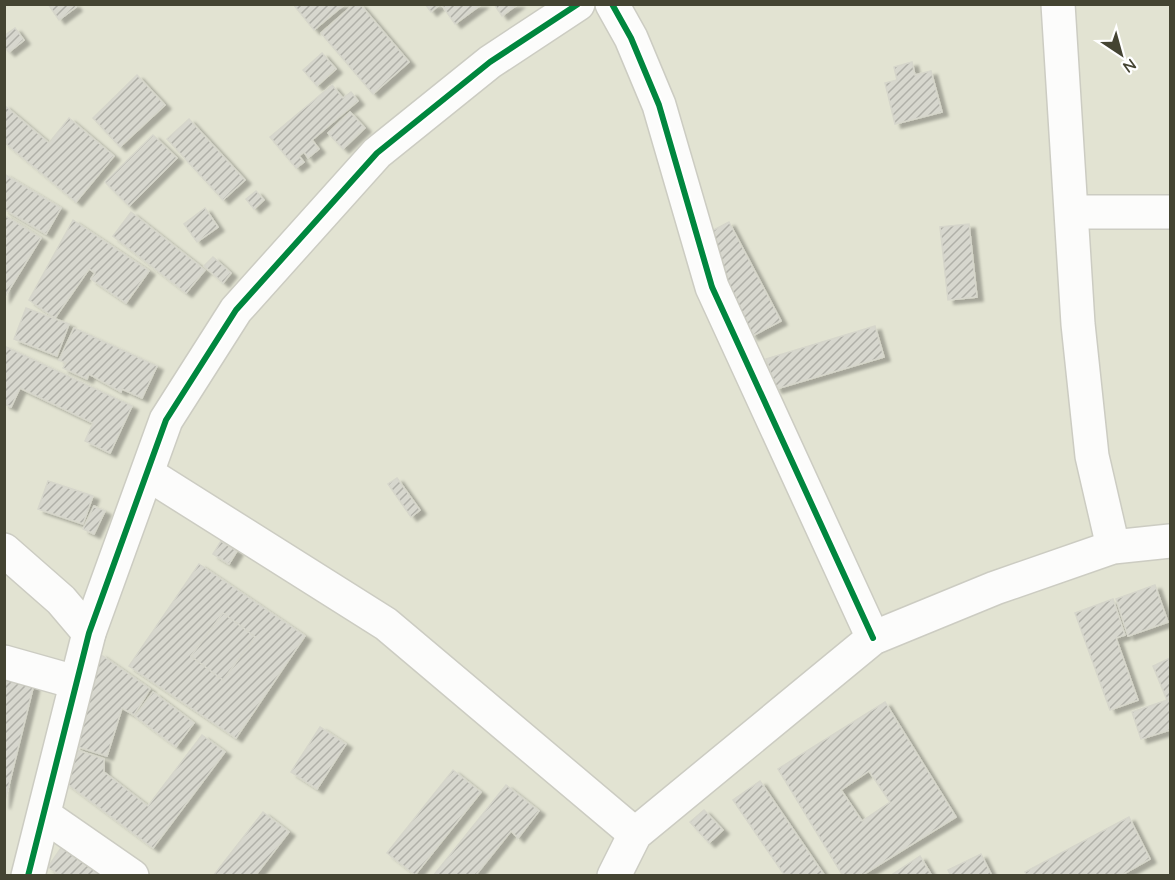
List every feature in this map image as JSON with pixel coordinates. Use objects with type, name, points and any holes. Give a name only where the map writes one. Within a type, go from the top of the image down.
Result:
[{"type":"street","points":[[28,876],[89,633],[166,420],[236,310],[377,153],[490,62],[578,4]]},
{"type":"street","points":[[612,4],[631,38],[659,105],[712,287],[873,638]]},
{"type":"street","points":[[1058,4],[1078,324],[1092,456],[1113,547]]},
{"type":"street","points":[[1072,212],[1170,212]]},
{"type":"street","points":[[148,474],[386,624],[635,834]]},
{"type":"street","points":[[614,876],[635,834],[873,638],[995,588],[1113,547],[1170,541]]},
{"type":"street","points":[[4,550],[61,600],[89,633]]},
{"type":"street","points":[[4,662],[75,682]]},
{"type":"street","points":[[45,815],[132,876]]},
{"type":"shaded area","points":[[5,5],[1170,5],[1170,875],[5,875]]},
{"type":"building","points":[[48,4],[74,4],[76,7],[59,20]]},
{"type":"building","points":[[293,4],[345,4],[314,30]]},
{"type":"building","points":[[354,4],[360,4],[409,62],[373,94],[321,33]]},
{"type":"building","points":[[425,4],[440,4],[431,12]]},
{"type":"building","points":[[441,4],[482,4],[455,24]]},
{"type":"building","points":[[494,4],[518,4],[502,16]]},
{"type":"building","points":[[15,28],[24,40],[9,52],[4,47],[4,36]]},
{"type":"building","points":[[322,53],[336,69],[317,86],[303,70]]},
{"type":"building","points":[[912,62],[915,75],[931,71],[942,112],[895,124],[885,83],[897,80],[894,67]]},
{"type":"building","points":[[137,75],[165,105],[120,147],[93,118]]},
{"type":"building","points":[[332,85],[343,98],[351,92],[358,101],[312,140],[319,149],[308,158],[304,152],[299,156],[304,162],[296,168],[270,137]]},
{"type":"building","points":[[4,105],[49,143],[69,118],[114,156],[76,202],[4,142]]},
{"type":"building","points":[[350,112],[365,128],[343,149],[328,133]]},
{"type":"building","points":[[189,119],[245,180],[223,200],[167,139]]},
{"type":"building","points":[[153,135],[177,158],[129,206],[105,182]]},
{"type":"building","points":[[4,174],[61,208],[46,234],[4,209]]},
{"type":"building","points":[[256,191],[264,200],[254,209],[246,199]]},
{"type":"building","points":[[205,208],[218,227],[197,242],[184,224]]},
{"type":"building","points":[[131,212],[205,270],[186,293],[113,236]]},
{"type":"building","points":[[4,215],[41,238],[4,298]]},
{"type":"building","points":[[73,220],[149,271],[126,303],[91,279],[95,273],[89,269],[55,318],[29,300]]},
{"type":"building","points":[[729,222],[781,321],[752,336],[700,237]]},
{"type":"building","points":[[969,224],[977,297],[948,300],[940,227]]},
{"type":"building","points":[[213,257],[231,273],[223,283],[204,266]]},
{"type":"building","points":[[26,308],[69,324],[57,356],[14,339]]},
{"type":"building","points":[[875,326],[884,357],[776,389],[766,359]]},
{"type":"building","points":[[74,328],[157,366],[142,398],[122,389],[121,392],[89,374],[87,379],[63,368],[66,363],[59,360]]},
{"type":"building","points":[[4,346],[132,406],[110,453],[85,441],[93,423],[20,388],[11,407],[4,404]]},
{"type":"building","points":[[397,478],[420,510],[411,517],[388,484]]},
{"type":"building","points":[[48,481],[93,496],[83,524],[38,509]]},
{"type":"building","points":[[94,506],[105,511],[94,534],[83,529]]},
{"type":"building","points":[[221,541],[237,551],[229,564],[213,554]]},
{"type":"building","points":[[199,564],[305,636],[236,738],[129,666]],"holes":[[[223,613],[255,637],[223,680],[191,656]]]},
{"type":"building","points":[[1155,585],[1168,622],[1128,636],[1116,599]]},
{"type":"building","points":[[1113,599],[1125,635],[1116,638],[1138,700],[1110,710],[1075,613]]},
{"type":"building","points":[[223,613],[255,637],[223,680],[191,656]]},
{"type":"building","points":[[100,654],[150,689],[134,715],[122,708],[107,756],[75,746]]},
{"type":"building","points":[[1170,658],[1170,698],[1167,700],[1153,666]]},
{"type":"building","points":[[4,677],[34,684],[4,805]]},
{"type":"building","points":[[153,692],[194,723],[176,747],[135,716]]},
{"type":"building","points":[[1170,699],[1170,730],[1141,739],[1132,712]]},
{"type":"building","points":[[885,702],[956,817],[861,876],[843,876],[778,769]],"holes":[[[869,771],[890,802],[862,821],[841,790]]]},
{"type":"building","points":[[320,727],[346,744],[317,789],[291,772]]},
{"type":"building","points":[[202,735],[225,752],[153,848],[65,782],[77,750],[104,759],[104,772],[148,806]]},
{"type":"building","points":[[453,770],[481,792],[415,875],[387,853]]},
{"type":"building","points":[[760,781],[825,876],[785,876],[733,800]]},
{"type":"building","points":[[506,785],[539,811],[518,838],[511,831],[475,876],[433,876]]},
{"type":"building","points":[[704,810],[723,830],[709,843],[690,822]]},
{"type":"building","points":[[263,812],[289,832],[255,876],[213,876]]},
{"type":"building","points":[[1129,817],[1150,859],[1120,876],[1027,876],[1025,872]]},
{"type":"building","points":[[67,839],[122,876],[61,876],[48,867]]},
{"type":"building","points":[[981,854],[992,876],[951,876],[948,870]]},
{"type":"building","points":[[920,856],[932,876],[890,876]]},
{"type":"cycle path","points":[[28,876],[89,633],[166,420],[236,310],[377,153],[490,62],[578,4]]},
{"type":"cycle path","points":[[612,4],[631,38],[659,105],[712,287],[873,638]]}]
